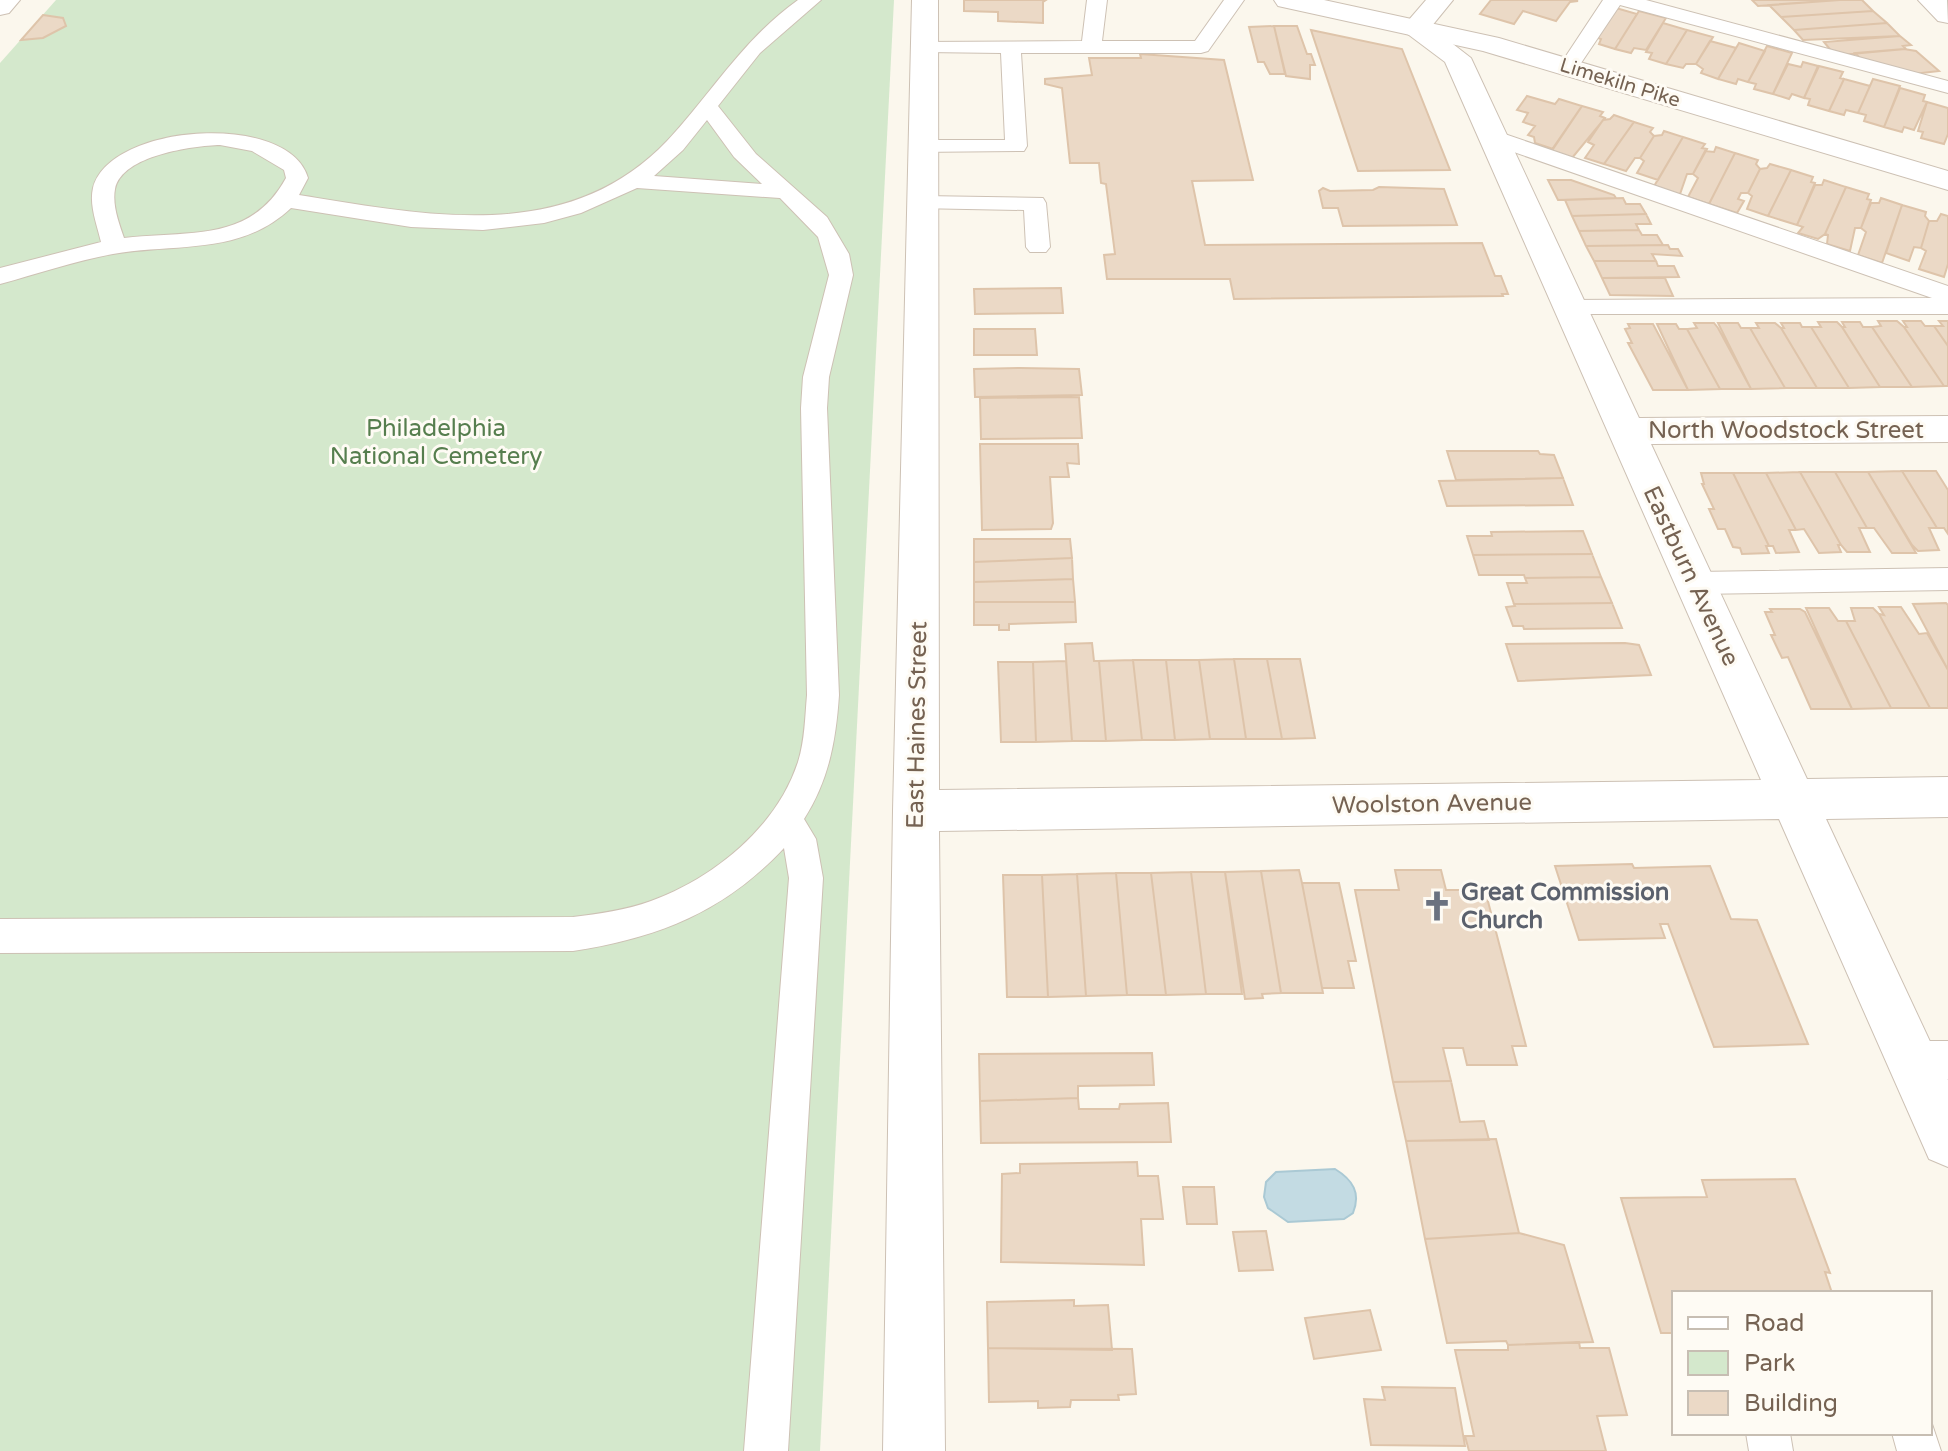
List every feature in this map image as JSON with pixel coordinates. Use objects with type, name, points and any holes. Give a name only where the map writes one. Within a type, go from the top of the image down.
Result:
[{"type":"street","points":[[0,7],[7,0]]},
{"type":"street","name":"East Haines Street","points":[[914,1451],[916,811],[925,0]]},
{"type":"street","name":"Limekiln Pike","points":[[1288,0],[1427,14],[1489,44],[1948,181]]},
{"type":"street","points":[[1931,0],[1948,15]]},
{"type":"street","name":"Eastburn Avenue","points":[[1427,14],[1457,58],[1624,431],[1796,800],[1930,1060],[1948,1140]]},
{"type":"street","name":"North Woodstock Street","points":[[1624,431],[1948,429]]},
{"type":"street","name":"Woolston Avenue","points":[[916,811],[1948,797]]},
{"type":"lane","points":[[285,200],[428,221],[492,223],[560,211],[602,198],[635,181],[674,146],[757,42],[811,0]]},
{"type":"lane","points":[[1091,47],[1097,0]]},
{"type":"lane","points":[[925,46],[1201,47],[1234,0]]},
{"type":"lane","points":[[1568,68],[1613,0]]},
{"type":"lane","points":[[1624,0],[1948,87]]},
{"type":"lane","points":[[923,147],[1016,146],[1011,47]]},
{"type":"lane","points":[[0,936],[573,934],[605,931],[673,911],[707,893],[737,872],[786,821],[813,765],[819,741],[823,680],[814,408],[816,377],[841,275],[840,259],[829,232],[733,142],[706,105]]},
{"type":"lane","points":[[1493,137],[1948,295]]},
{"type":"lane","points":[[0,276],[114,247],[224,237],[259,221],[285,200],[297,178],[294,167],[280,155],[266,149],[221,139],[178,141],[133,158],[107,180],[103,191],[114,247]]},
{"type":"lane","points":[[635,181],[785,192]]},
{"type":"lane","points":[[923,203],[1035,203],[1038,247]]},
{"type":"lane","points":[[1569,308],[1948,306]]},
{"type":"lane","points":[[1695,583],[1948,579]]},
{"type":"lane","points":[[766,1451],[806,878],[799,839],[786,821]]},
{"type":"green space","name":"Philadelphia National Cemetery","points":[[56,0],[894,0],[820,1451],[0,1451],[0,63]]},
{"type":"water","points":[[1335,1169],[1351,1182],[1356,1193],[1353,1213],[1344,1219],[1288,1222],[1268,1208],[1264,1197],[1266,1182],[1276,1172]]},
{"type":"building","points":[[964,0],[1046,0],[1043,2],[1043,23],[998,21],[998,12],[964,11]]},
{"type":"building","points":[[1491,0],[1578,1],[1570,2],[1556,21],[1523,11],[1514,24],[1480,14]]},
{"type":"building","points":[[1752,0],[1840,0],[1758,6]]},
{"type":"building","points":[[1862,0],[1873,11],[1781,17],[1769,5]]},
{"type":"building","points":[[1616,8],[1637,14],[1615,49],[1599,44],[1601,39],[1595,37]]},
{"type":"building","points":[[1639,11],[1666,18],[1646,50],[1634,48],[1631,53],[1615,49]]},
{"type":"building","points":[[1873,11],[1887,23],[1794,30],[1781,17]]},
{"type":"building","points":[[43,15],[63,18],[66,26],[43,38],[21,40]]},
{"type":"building","points":[[1663,23],[1687,30],[1666,64],[1649,59],[1652,53],[1646,52]]},
{"type":"building","points":[[1887,23],[1900,36],[1803,40],[1794,30]]},
{"type":"building","points":[[1274,26],[1285,74],[1270,74],[1264,62],[1258,62],[1249,27]]},
{"type":"building","points":[[1274,26],[1297,26],[1307,54],[1311,54],[1315,65],[1310,65],[1310,79],[1286,76]]},
{"type":"building","points":[[1311,30],[1402,49],[1450,170],[1358,171]]},
{"type":"building","points":[[1687,30],[1713,37],[1696,64],[1686,64],[1683,68],[1666,64]]},
{"type":"building","points":[[1900,36],[1911,45],[1903,46],[1906,49],[1840,55],[1833,53],[1824,42]]},
{"type":"building","points":[[1710,41],[1736,48],[1718,79],[1701,73],[1703,69],[1696,64]]},
{"type":"building","points":[[1739,43],[1765,51],[1748,82],[1738,79],[1736,84],[1718,79]]},
{"type":"building","points":[[1767,46],[1792,53],[1773,94],[1754,89],[1756,84],[1748,82]]},
{"type":"building","points":[[1916,51],[1939,71],[1904,75],[1864,62],[1855,53]]},
{"type":"building","points":[[1140,54],[1224,60],[1253,180],[1192,181],[1205,245],[1482,243],[1495,276],[1501,276],[1508,294],[1234,299],[1230,279],[1107,279],[1104,255],[1115,254],[1106,184],[1101,183],[1099,163],[1070,163],[1062,88],[1045,84],[1045,79],[1092,75],[1089,58],[1141,58]]},
{"type":"building","points":[[1803,62],[1818,66],[1804,98],[1792,94],[1789,99],[1773,94],[1788,64],[1801,67]]},
{"type":"building","points":[[1819,66],[1843,72],[1840,78],[1844,79],[1829,111],[1808,105],[1810,99],[1804,98]]},
{"type":"building","points":[[1844,79],[1870,86],[1858,113],[1846,110],[1844,115],[1829,111]]},
{"type":"building","points":[[1873,79],[1900,86],[1884,127],[1864,121],[1866,115],[1858,113]]},
{"type":"building","points":[[1900,88],[1925,95],[1923,101],[1927,102],[1914,130],[1904,127],[1902,132],[1884,127]]},
{"type":"building","points":[[1527,96],[1555,104],[1559,99],[1582,106],[1553,149],[1535,143],[1534,137],[1528,135],[1535,126],[1523,122],[1528,113],[1517,110]]},
{"type":"building","points":[[1927,102],[1948,108],[1948,134],[1944,144],[1921,138],[1923,132],[1918,131]]},
{"type":"building","points":[[1582,106],[1603,112],[1600,116],[1605,118],[1572,158],[1551,151]]},
{"type":"building","points":[[1614,115],[1634,122],[1604,164],[1585,158],[1594,145],[1588,142],[1603,120]]},
{"type":"building","points":[[1634,122],[1653,128],[1650,132],[1654,136],[1640,158],[1635,158],[1626,171],[1604,164]]},
{"type":"building","points":[[1664,131],[1683,137],[1658,180],[1637,173],[1644,161],[1640,158],[1654,136],[1662,135]]},
{"type":"building","points":[[1683,137],[1705,144],[1702,148],[1707,149],[1693,174],[1687,174],[1679,197],[1653,188]]},
{"type":"building","points":[[1716,147],[1735,153],[1709,204],[1688,197],[1698,178],[1693,174],[1705,151],[1714,152]]},
{"type":"building","points":[[1735,153],[1758,160],[1756,164],[1760,169],[1748,193],[1741,193],[1738,199],[1744,201],[1737,213],[1709,204]]},
{"type":"building","points":[[1770,164],[1791,170],[1768,216],[1747,209],[1752,196],[1748,193],[1760,169]]},
{"type":"building","points":[[1791,170],[1813,177],[1811,182],[1815,183],[1797,225],[1768,216]]},
{"type":"building","points":[[1548,180],[1571,180],[1616,198],[1558,200]]},
{"type":"building","points":[[1824,180],[1846,187],[1825,234],[1818,239],[1798,233],[1803,227],[1797,225],[1815,185],[1822,185]]},
{"type":"building","points":[[1379,187],[1444,189],[1457,225],[1343,226],[1338,208],[1323,208],[1319,191],[1323,188],[1330,191],[1373,190]]},
{"type":"building","points":[[1846,187],[1869,194],[1867,199],[1871,200],[1861,228],[1855,228],[1850,251],[1827,244],[1828,235],[1825,234]]},
{"type":"building","points":[[1623,198],[1626,204],[1640,204],[1646,214],[1572,216],[1565,200]]},
{"type":"building","points":[[1881,198],[1902,205],[1882,263],[1858,255],[1866,232],[1861,228],[1871,203],[1879,203]]},
{"type":"building","points":[[1902,205],[1926,212],[1929,221],[1921,248],[1914,247],[1909,261],[1886,253]]},
{"type":"building","points":[[1646,214],[1651,224],[1636,224],[1639,230],[1579,231],[1572,216]]},
{"type":"building","points":[[1941,214],[1948,216],[1948,264],[1944,277],[1919,269],[1926,251],[1921,248],[1929,221],[1937,221]]},
{"type":"building","points":[[1639,230],[1642,235],[1657,235],[1663,245],[1586,246],[1579,231]]},
{"type":"building","points":[[1668,245],[1670,249],[1678,249],[1682,256],[1652,254],[1656,261],[1594,261],[1586,246]]},
{"type":"building","points":[[1594,261],[1656,261],[1658,266],[1674,266],[1679,277],[1602,278]]},
{"type":"building","points":[[1602,278],[1665,278],[1673,296],[1610,295]]},
{"type":"building","points":[[1061,288],[1063,313],[975,314],[974,289]]},
{"type":"building","points":[[1878,321],[1897,321],[1904,327],[1944,386],[1912,387],[1872,327],[1881,326]]},
{"type":"building","points":[[1903,321],[1921,321],[1925,326],[1934,326],[1948,346],[1948,386],[1944,386]]},
{"type":"building","points":[[1939,321],[1948,321],[1948,346],[1934,326],[1943,326]]},
{"type":"building","points":[[1818,322],[1837,322],[1842,327],[1880,387],[1849,388],[1811,327],[1821,327]]},
{"type":"building","points":[[1842,322],[1860,322],[1863,327],[1872,327],[1912,387],[1880,387],[1842,327],[1845,327]]},
{"type":"building","points":[[1694,323],[1714,323],[1751,389],[1720,389],[1687,329],[1697,328]]},
{"type":"building","points":[[1718,323],[1738,323],[1741,328],[1750,328],[1785,388],[1751,389]]},
{"type":"building","points":[[1756,323],[1775,323],[1781,328],[1817,388],[1785,388],[1750,328],[1759,328]]},
{"type":"building","points":[[1781,323],[1800,323],[1802,327],[1811,327],[1849,388],[1817,388],[1781,328],[1784,328]]},
{"type":"building","points":[[1628,324],[1653,324],[1688,390],[1653,390],[1628,343],[1632,343],[1625,329],[1630,328]]},
{"type":"building","points":[[1657,324],[1676,324],[1679,329],[1687,329],[1720,389],[1688,390]]},
{"type":"building","points":[[974,329],[1035,329],[1037,355],[974,355]]},
{"type":"building","points":[[974,369],[1079,369],[1082,395],[975,397]]},
{"type":"building","points":[[1079,397],[1082,438],[981,439],[980,398]]},
{"type":"building","points":[[980,444],[1078,444],[1079,464],[1067,463],[1069,477],[1050,477],[1051,529],[982,530]]},
{"type":"building","points":[[1447,451],[1538,451],[1540,454],[1554,455],[1563,478],[1456,480]]},
{"type":"building","points":[[1902,471],[1936,471],[1948,490],[1948,534],[1944,528],[1937,528]]},
{"type":"building","points":[[1902,471],[1937,528],[1929,528],[1939,550],[1918,551],[1912,545],[1868,472]]},
{"type":"building","points":[[1800,472],[1835,472],[1867,528],[1859,528],[1870,552],[1847,552]]},
{"type":"building","points":[[1800,472],[1841,545],[1838,545],[1841,552],[1819,553],[1804,529],[1796,530],[1766,473]]},
{"type":"building","points":[[1835,472],[1868,472],[1916,553],[1892,553],[1874,528],[1867,528]]},
{"type":"building","points":[[1701,473],[1733,473],[1769,546],[1766,546],[1769,553],[1742,554],[1740,548],[1733,547],[1725,529],[1718,529],[1709,509],[1714,509],[1702,484]]},
{"type":"building","points":[[1733,473],[1766,473],[1796,530],[1789,530],[1799,552],[1776,553],[1773,546],[1769,546]]},
{"type":"building","points":[[1563,478],[1573,505],[1447,506],[1439,481]]},
{"type":"building","points":[[1583,531],[1592,554],[1473,555],[1467,536],[1492,536],[1491,532]]},
{"type":"building","points":[[974,539],[1070,539],[1072,558],[974,562]]},
{"type":"building","points":[[1592,554],[1601,577],[1479,575],[1473,555]]},
{"type":"building","points":[[1072,558],[1073,579],[974,582],[974,562]]},
{"type":"building","points":[[1601,577],[1612,603],[1514,604],[1507,583],[1527,583],[1525,578]]},
{"type":"building","points":[[1073,579],[1075,602],[974,602],[974,582]]},
{"type":"building","points":[[974,602],[1075,602],[1076,622],[1009,624],[1009,630],[999,630],[999,625],[974,625]]},
{"type":"building","points":[[1612,603],[1622,628],[1524,629],[1523,626],[1513,626],[1506,607],[1514,604]]},
{"type":"building","points":[[1913,604],[1948,605],[1948,670]]},
{"type":"building","points":[[1879,607],[1901,607],[1919,634],[1927,633],[1948,670],[1948,708],[1930,708],[1879,614],[1884,615]]},
{"type":"building","points":[[1806,608],[1829,608],[1838,621],[1846,621],[1891,708],[1852,709]]},
{"type":"building","points":[[1851,608],[1873,608],[1879,614],[1930,708],[1891,708],[1846,621],[1855,621]]},
{"type":"building","points":[[1770,609],[1800,609],[1805,612],[1852,709],[1811,709],[1788,657],[1782,658],[1771,635],[1775,635],[1765,612],[1772,612]]},
{"type":"building","points":[[1092,643],[1094,661],[1099,661],[1106,741],[1072,741],[1065,644]]},
{"type":"building","points":[[1506,644],[1639,645],[1651,675],[1518,681]]},
{"type":"building","points":[[1234,659],[1246,739],[1210,739],[1199,660]]},
{"type":"building","points":[[1234,659],[1267,659],[1282,739],[1246,739]]},
{"type":"building","points":[[1267,659],[1300,659],[1315,738],[1282,739]]},
{"type":"building","points":[[1133,660],[1166,660],[1175,740],[1142,740]]},
{"type":"building","points":[[1133,660],[1142,740],[1106,741],[1099,661]]},
{"type":"building","points":[[1166,660],[1199,660],[1210,739],[1175,740]]},
{"type":"building","points":[[1066,661],[1072,741],[1036,742],[1033,662]]},
{"type":"building","points":[[998,662],[1033,662],[1036,742],[1001,742]]},
{"type":"building","points":[[1632,864],[1634,868],[1710,866],[1731,919],[1757,920],[1808,1044],[1714,1047],[1668,924],[1660,924],[1665,938],[1579,940],[1555,866]]},
{"type":"building","points":[[1299,870],[1323,993],[1281,993],[1261,871]]},
{"type":"building","points":[[1395,870],[1441,870],[1446,890],[1485,890],[1526,1046],[1512,1046],[1517,1065],[1467,1065],[1463,1048],[1443,1048],[1451,1081],[1393,1082],[1355,890],[1399,890]]},
{"type":"building","points":[[1261,871],[1281,993],[1245,999],[1225,872]]},
{"type":"building","points":[[1191,872],[1206,994],[1166,995],[1151,873]]},
{"type":"building","points":[[1191,872],[1225,872],[1242,994],[1206,994]]},
{"type":"building","points":[[1116,873],[1151,873],[1166,995],[1127,995]]},
{"type":"building","points":[[1116,873],[1127,995],[1086,996],[1077,874]]},
{"type":"building","points":[[1077,874],[1086,996],[1048,997],[1042,875]]},
{"type":"building","points":[[1003,875],[1042,875],[1048,997],[1007,997]]},
{"type":"building","points":[[1302,883],[1339,883],[1356,961],[1348,961],[1354,988],[1322,988]]},
{"type":"building","points":[[1152,1053],[1154,1085],[1078,1086],[1078,1098],[980,1101],[979,1054]]},
{"type":"building","points":[[1451,1081],[1460,1122],[1484,1121],[1489,1140],[1406,1141],[1393,1082]]},
{"type":"building","points":[[1078,1098],[1079,1109],[1119,1109],[1120,1104],[1168,1103],[1171,1142],[981,1143],[980,1101]]},
{"type":"building","points":[[1496,1139],[1519,1233],[1425,1239],[1406,1141]]},
{"type":"building","points":[[1137,1162],[1138,1176],[1158,1176],[1163,1219],[1141,1219],[1144,1265],[1001,1262],[1002,1174],[1020,1173],[1020,1164]]},
{"type":"building","points":[[1795,1179],[1830,1273],[1825,1272],[1831,1291],[1672,1291],[1672,1333],[1661,1333],[1621,1198],[1707,1197],[1702,1180]]},
{"type":"building","points":[[1183,1187],[1214,1187],[1217,1224],[1187,1224]]},
{"type":"building","points":[[1266,1231],[1273,1270],[1239,1271],[1233,1232]]},
{"type":"building","points":[[1519,1233],[1564,1245],[1593,1342],[1508,1345],[1506,1341],[1447,1343],[1425,1239]]},
{"type":"building","points":[[1074,1300],[1074,1306],[1108,1305],[1112,1350],[988,1348],[987,1302]]},
{"type":"building","points":[[1370,1310],[1381,1350],[1314,1359],[1305,1318]]},
{"type":"building","points":[[1579,1342],[1580,1348],[1609,1348],[1627,1415],[1597,1416],[1606,1451],[1469,1451],[1465,1436],[1474,1436],[1455,1350],[1508,1350],[1508,1345]]},
{"type":"building","points":[[988,1348],[1132,1349],[1136,1394],[1118,1395],[1119,1400],[1071,1400],[1070,1407],[1038,1408],[1038,1401],[989,1402]]},
{"type":"building","points":[[1382,1387],[1455,1388],[1465,1446],[1371,1445],[1364,1399],[1385,1400]]},
{"type":"place","name":"Great Commission Church","points":[[1437,906]]}]
